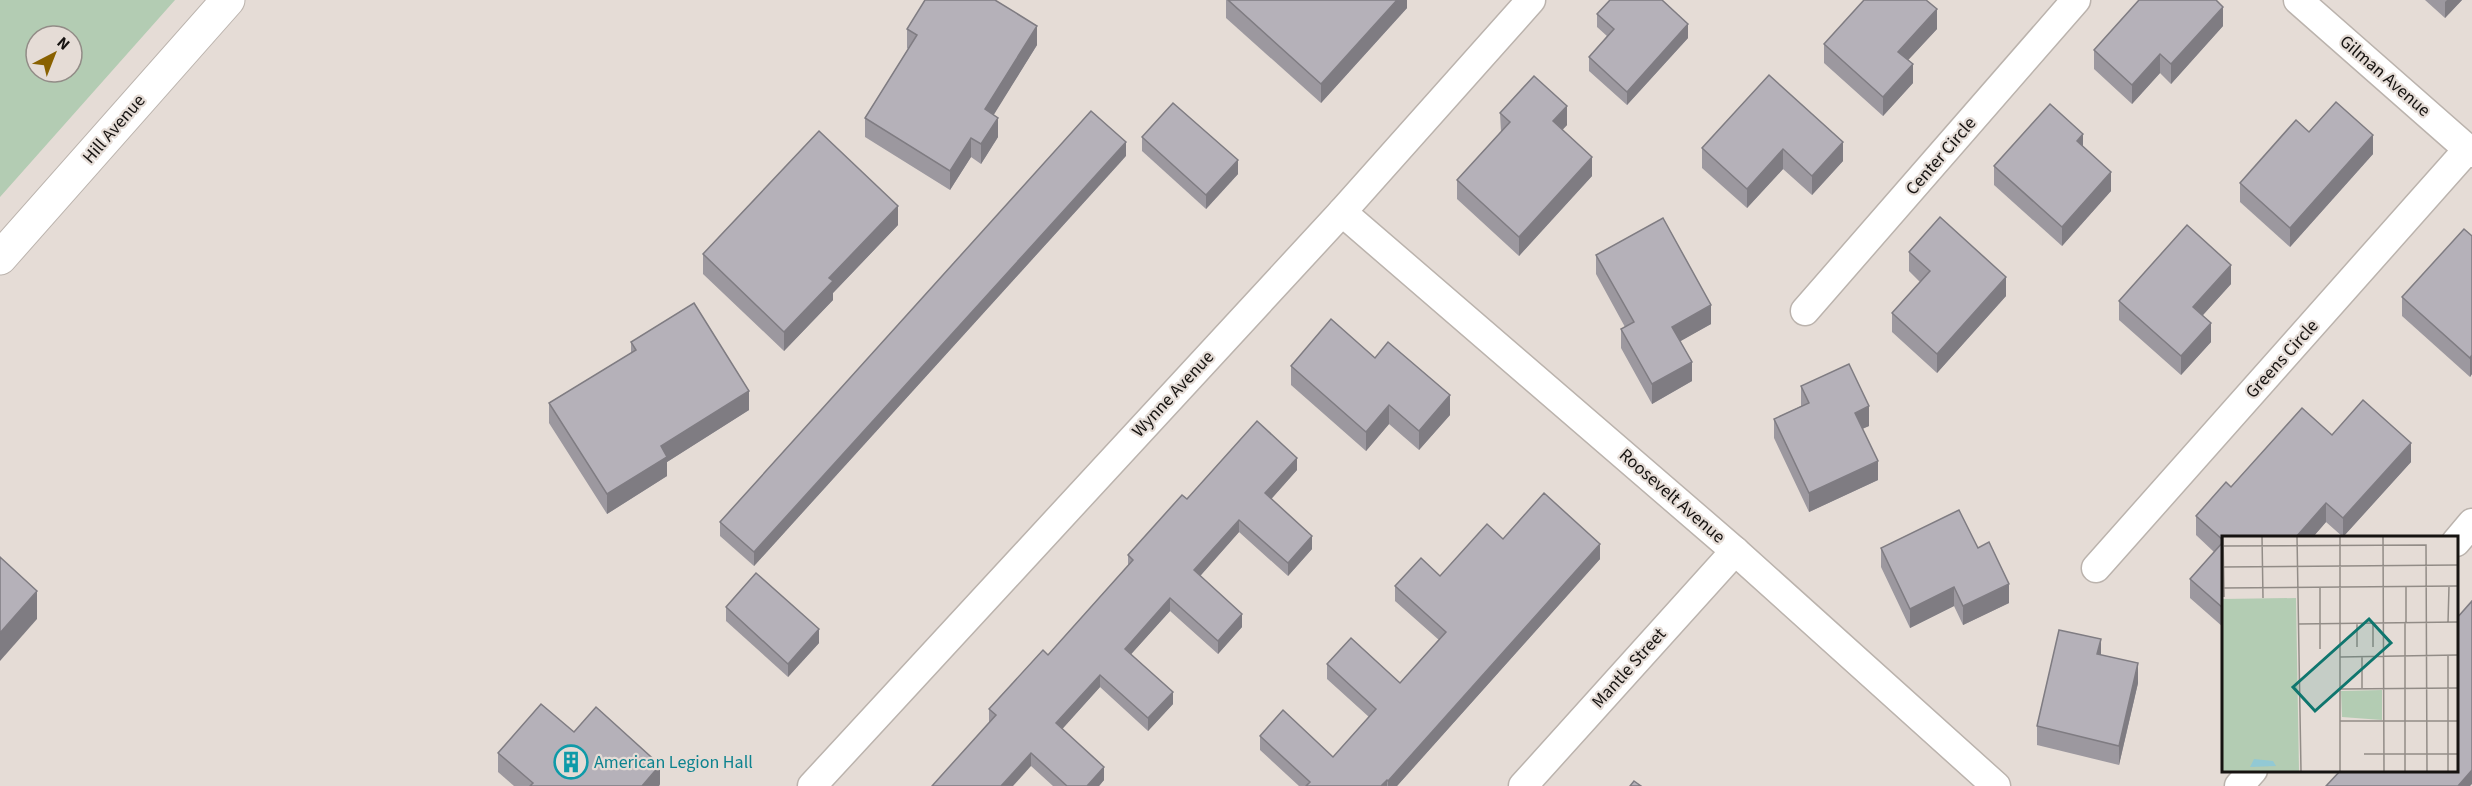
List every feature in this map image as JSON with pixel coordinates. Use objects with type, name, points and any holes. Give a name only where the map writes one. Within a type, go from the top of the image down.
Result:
[{"type":"street","name":"Hill Avenue","points":[[0,258],[228,0]]},
{"type":"street","name":"Wynne Avenue","points":[[818,784],[1342,212],[1531,0]]},
{"type":"street","name":"Center Circle","points":[[1805,311],[2076,0]]},
{"type":"street","name":"Gilman Avenue","points":[[2298,0],[2470,151]]},
{"type":"street","name":"Greens Circle","points":[[2096,568],[2470,151]]},
{"type":"street","name":"Roosevelt Avenue","points":[[1342,212],[1735,551],[1996,786]]},
{"type":"street","points":[[2457,541],[2472,523]]},
{"type":"street","name":"Mantle Street","points":[[1523,786],[1735,551]]},
{"type":"street","points":[[2239,786],[2252,771]]},
{"type":"green space","points":[[0,0],[175,0],[0,197]]},
{"type":"building","points":[[925,0],[995,0],[1037,26],[985,109],[998,118],[981,144],[971,138],[950,171],[865,118],[917,35],[907,29]]},
{"type":"building","points":[[1228,0],[1397,0],[1321,84]]},
{"type":"building","points":[[1610,0],[1662,0],[1688,24],[1627,92],[1589,57],[1614,29],[1597,14]]},
{"type":"building","points":[[1864,0],[1926,0],[1937,9],[1898,52],[1913,64],[1883,97],[1824,44]]},
{"type":"building","points":[[2139,0],[2216,0],[2223,7],[2171,64],[2160,54],[2132,85],[2094,50]]},
{"type":"building","points":[[1769,75],[1843,142],[1812,176],[1783,149],[1747,189],[1702,148]]},
{"type":"building","points":[[1534,76],[1567,106],[1553,121],[1592,157],[1519,237],[1457,180],[1510,122],[1500,113]]},
{"type":"building","points":[[2336,102],[2373,135],[2290,228],[2240,183],[2296,120],[2309,132]]},
{"type":"building","points":[[1173,103],[1238,160],[1206,195],[1142,137]]},
{"type":"building","points":[[2050,104],[2083,134],[2077,141],[2111,172],[2062,227],[1994,166]]},
{"type":"building","points":[[1091,111],[1126,142],[754,552],[720,522]]},
{"type":"building","points":[[819,131],[898,206],[829,278],[833,281],[784,332],[703,254]]},
{"type":"building","points":[[1940,217],[2006,277],[1937,354],[1892,313],[1930,271],[1909,252]]},
{"type":"building","points":[[1663,218],[1711,305],[1672,327],[1692,362],[1652,384],[1621,329],[1634,322],[1596,255]]},
{"type":"building","points":[[2187,225],[2231,265],[2193,307],[2211,323],[2181,356],[2119,301]]},
{"type":"building","points":[[2464,229],[2472,236],[2472,355],[2470,358],[2402,297]]},
{"type":"building","points":[[694,303],[749,391],[661,446],[667,457],[607,494],[549,403],[636,350],[631,342]]},
{"type":"building","points":[[1331,319],[1375,358],[1388,342],[1450,395],[1419,431],[1389,405],[1366,432],[1291,366]]},
{"type":"building","points":[[1849,364],[1869,406],[1855,413],[1878,461],[1809,493],[1774,419],[1809,403],[1801,386]]},
{"type":"building","points":[[2363,400],[2411,443],[2343,518],[2326,503],[2297,536],[2222,536],[2222,539],[2196,516],[2226,482],[2231,487],[2302,408],[2332,435]]},
{"type":"building","points":[[1257,421],[1297,458],[1265,493],[1312,536],[1288,563],[1239,520],[1194,570],[1242,614],[1218,641],[1170,598],[1125,649],[1173,692],[1148,718],[1100,675],[1056,723],[1104,767],[1087,786],[1067,786],[1031,753],[1001,786],[932,786],[996,715],[989,709],[1043,650],[1048,655],[1133,560],[1128,555],[1182,495],[1187,499]]},
{"type":"building","points":[[1544,493],[1600,544],[1388,781],[1381,786],[1306,786],[1310,782],[1260,736],[1283,710],[1333,757],[1376,709],[1327,664],[1351,638],[1400,683],[1446,632],[1395,586],[1421,558],[1440,576],[1487,524],[1503,539]]},
{"type":"building","points":[[1959,510],[1978,548],[1989,542],[2009,584],[1963,606],[1954,587],[1910,609],[1881,548]]},
{"type":"building","points":[[2222,543],[2222,607],[2190,579]]},
{"type":"building","points":[[0,557],[37,591],[0,633]]},
{"type":"building","points":[[756,573],[819,629],[788,664],[726,607]]},
{"type":"building","points":[[2472,601],[2472,770],[2458,786],[2326,786],[2340,771],[2457,771],[2457,618]]},
{"type":"building","points":[[2059,630],[2101,639],[2097,654],[2138,663],[2119,746],[2037,726]]},
{"type":"building","name":"American Legion Hall","points":[[541,704],[574,732],[596,707],[660,765],[642,786],[530,786],[533,783],[498,753]]},
{"type":"building","points":[[1634,781],[1641,786],[1630,786]]},
{"type":"place","name":"American Legion Hall","points":[[571,762]]}]
